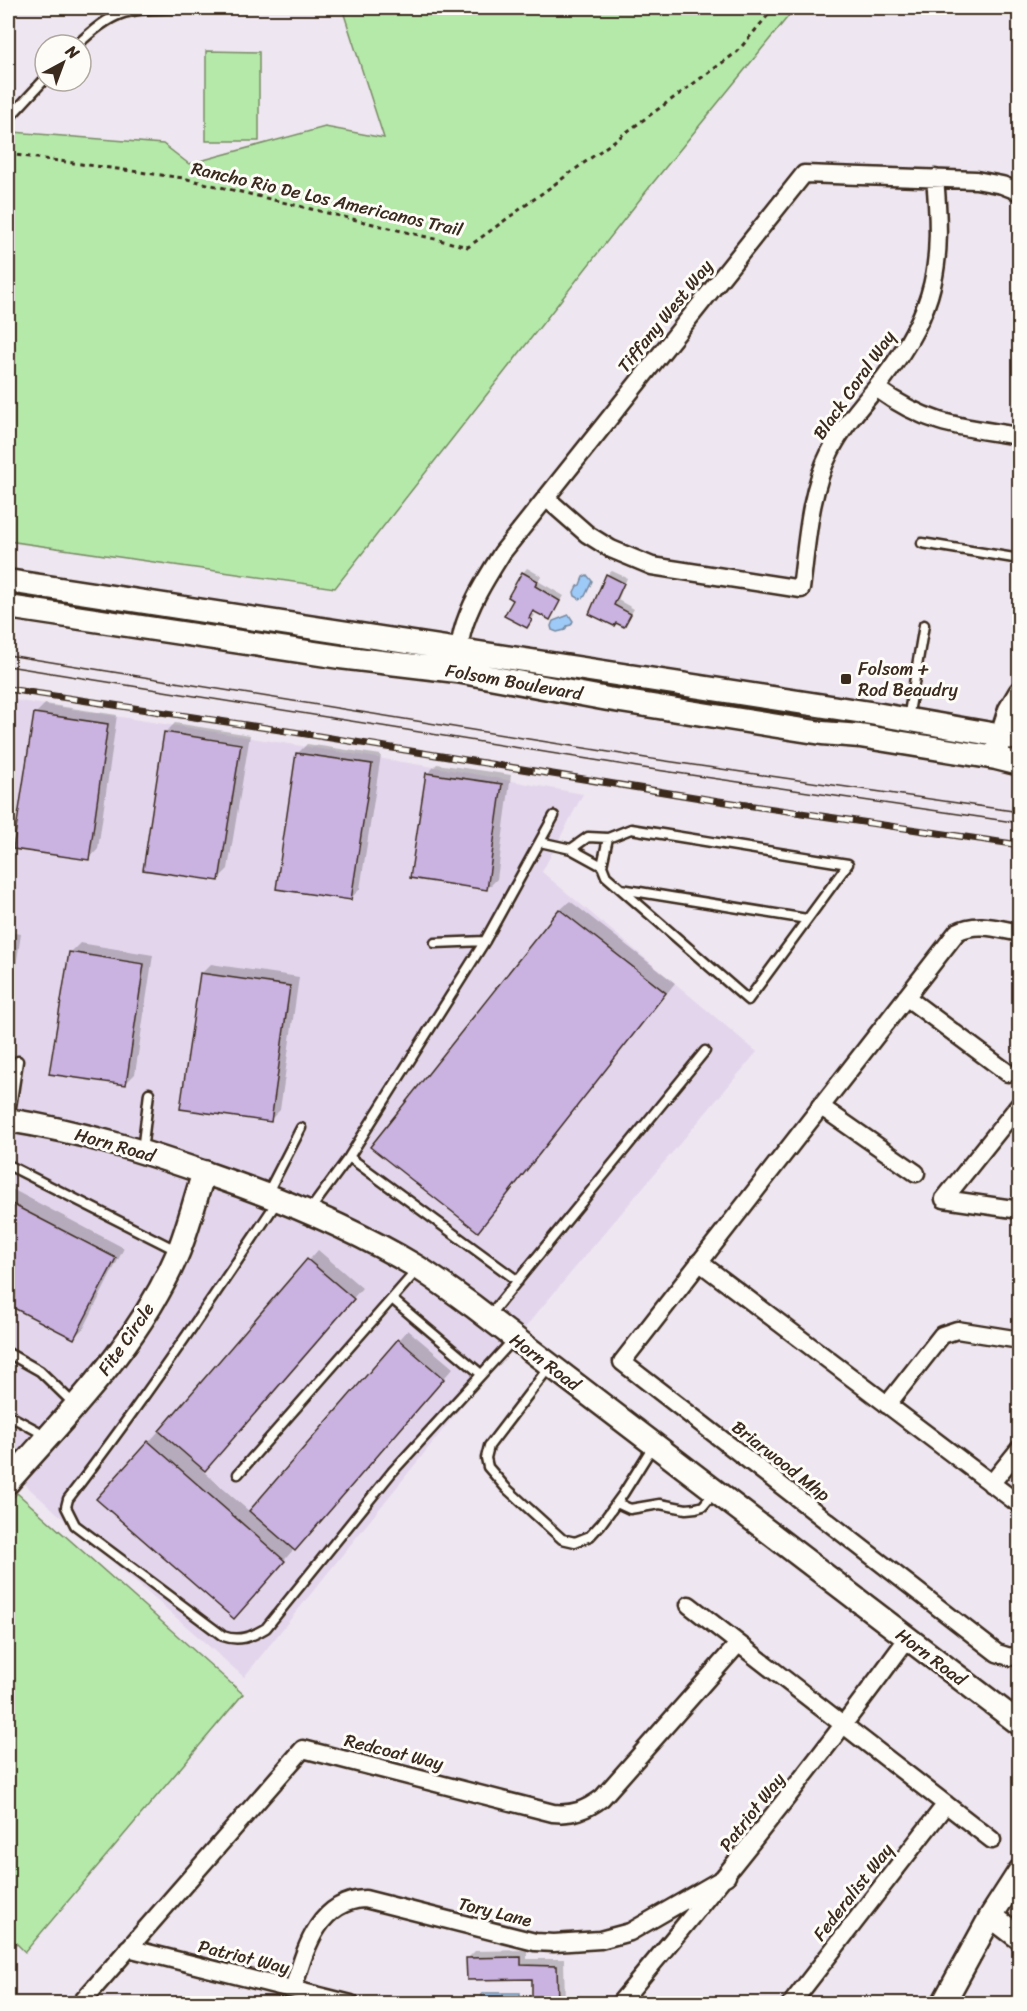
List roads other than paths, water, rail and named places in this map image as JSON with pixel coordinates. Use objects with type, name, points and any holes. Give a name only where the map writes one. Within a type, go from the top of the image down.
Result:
[{"type":"main road","name":"Folsom Boulevard","points":[[8,580],[458,660],[908,719],[1010,737]]},
{"type":"main road","name":"Folsom Boulevard","points":[[8,607],[340,657],[458,660],[631,703],[822,733],[860,736],[1020,764]]},
{"type":"main road","points":[[996,758],[1010,737],[1020,693]]},
{"type":"main road","name":"Horn Road","points":[[8,1121],[58,1128],[204,1172],[308,1212],[418,1268],[488,1318],[1020,1724]]},
{"type":"main road","name":"Fite Circle","points":[[8,1482],[115,1358],[137,1328],[178,1251],[204,1172]]},
{"type":"main road","points":[[943,2004],[991,1916],[1020,1871]]},
{"type":"main road","points":[[991,1916],[1020,1938]]},
{"type":"street","name":"Tiffany West Way","points":[[458,660],[462,632],[488,575],[546,498],[804,174],[976,180],[1002,185],[1020,192]]},
{"type":"street","name":"Black Coral Way","points":[[546,498],[587,534],[611,549],[652,566],[801,589],[814,497],[830,451],[842,430],[903,353],[920,323],[931,291],[939,245],[936,178]]},
{"type":"street","points":[[876,388],[904,406],[940,422],[1020,436]]},
{"type":"street","name":"Briarwood Mhp","points":[[1020,933],[977,925],[957,932],[622,1362],[997,1653],[1010,1657],[1020,1654]]},
{"type":"street","points":[[906,997],[1008,1073]]},
{"type":"street","points":[[1020,1104],[944,1199],[1020,1209]]},
{"type":"street","points":[[820,1106],[916,1173]]},
{"type":"street","points":[[699,1262],[1020,1505]]},
{"type":"street","points":[[887,1405],[942,1335],[949,1331],[957,1330],[1020,1340]]},
{"type":"street","points":[[991,1484],[1020,1448]]},
{"type":"street","points":[[689,1605],[992,1840]]},
{"type":"street","name":"Patriot Way","points":[[620,2004],[727,1876],[844,1726],[907,1639]]},
{"type":"street","name":"Redcoat Way","points":[[80,2004],[303,1749],[553,1813],[576,1812],[590,1807],[602,1798],[738,1644]]},
{"type":"street","name":"Federalist Way","points":[[791,2004],[945,1804]]},
{"type":"street","name":"Tory Lane","points":[[293,1989],[306,1947],[314,1931],[324,1917],[340,1904],[354,1899],[364,1899],[535,1942],[554,1943],[600,1940],[630,1932],[727,1876]]},
{"type":"street","name":"Patriot Way","points":[[128,1948],[351,2004]]},
{"type":"lane","points":[[91,33],[108,18],[133,10],[176,8]]},
{"type":"lane","points":[[8,119],[33,92]]},
{"type":"lane","points":[[922,543],[1020,559]]},
{"type":"lane","points":[[908,719],[924,625]]},
{"type":"lane","points":[[308,1212],[349,1157],[485,941],[554,816]]},
{"type":"lane","points":[[571,849],[588,837],[608,838],[631,829],[848,864],[748,1000],[606,876],[602,866],[608,838]]},
{"type":"lane","points":[[540,842],[571,849],[602,866]]},
{"type":"lane","points":[[621,889],[807,920]]},
{"type":"lane","points":[[435,943],[485,941]]},
{"type":"lane","points":[[488,1318],[705,1051]]},
{"type":"lane","points":[[8,1121],[18,1060]]},
{"type":"lane","points":[[142,1152],[149,1093]]},
{"type":"lane","points":[[301,1128],[273,1197],[194,1324],[68,1499],[66,1507],[75,1525],[223,1636],[232,1640],[255,1634],[266,1628],[392,1472],[514,1338]]},
{"type":"lane","points":[[349,1157],[518,1281]]},
{"type":"lane","points":[[8,1165],[178,1251]]},
{"type":"lane","points":[[238,1474],[418,1268]]},
{"type":"lane","points":[[392,1299],[481,1374]]},
{"type":"lane","points":[[8,1353],[40,1371],[75,1405]]},
{"type":"lane","points":[[550,1365],[489,1446],[486,1458],[488,1467],[506,1488],[562,1539],[575,1542],[590,1536],[617,1503],[654,1444]]},
{"type":"lane","points":[[10,1416],[47,1437]]},
{"type":"lane","points":[[617,1503],[630,1509],[660,1504],[686,1509],[696,1508],[704,1506],[716,1492]]},
{"type":"water","points":[[587,575],[592,581],[585,596],[580,599],[575,596],[574,592],[583,577]]},
{"type":"water","points":[[569,615],[573,621],[571,625],[565,630],[557,632],[552,630],[553,621]]},
{"type":"water","points":[[482,1993],[520,1993],[520,2003],[482,2003]]},
{"type":"tram line","points":[[8,655],[652,759],[1020,812]]},
{"type":"tram line","points":[[8,666],[650,769],[1020,823]]},
{"type":"railway","points":[[8,689],[300,733],[719,801],[1020,845]]},
{"type":"place","name":"Folsom + Rod Beaudry","points":[[846,679]]}]
